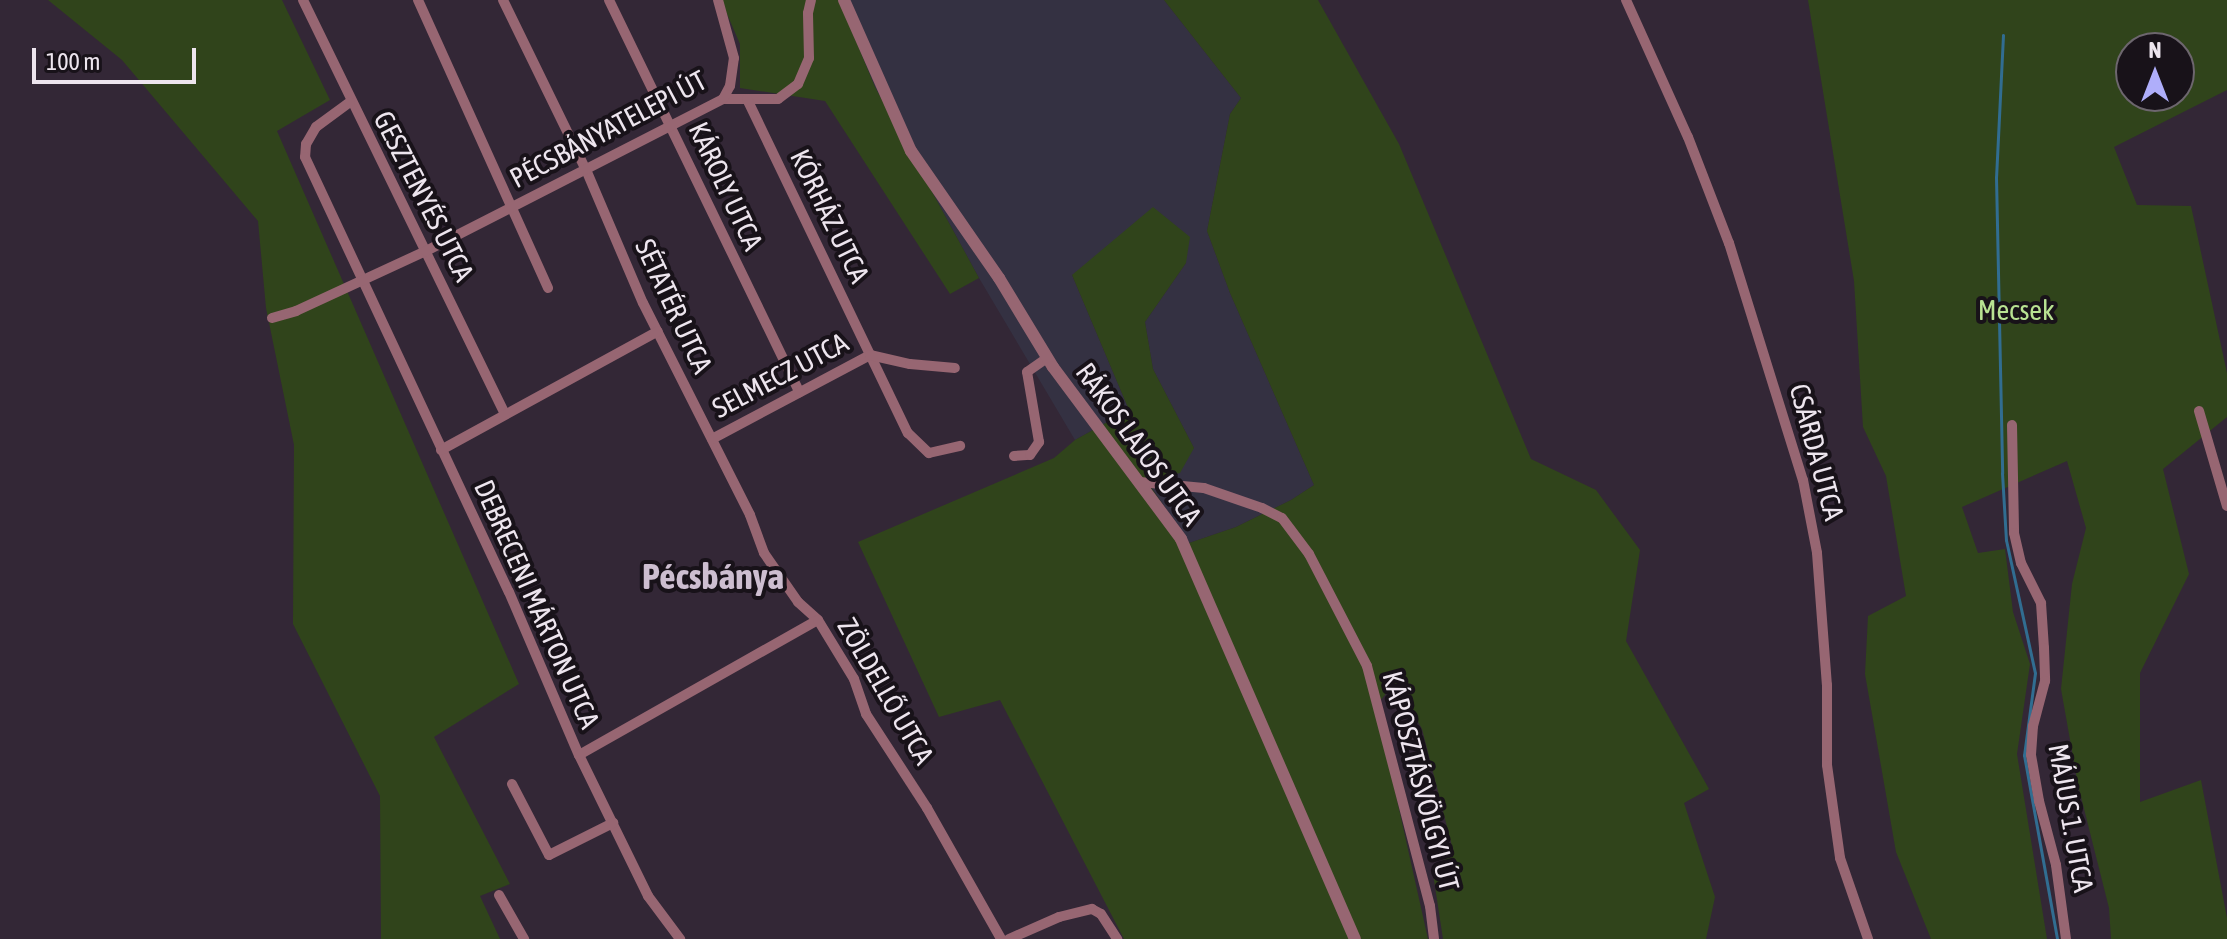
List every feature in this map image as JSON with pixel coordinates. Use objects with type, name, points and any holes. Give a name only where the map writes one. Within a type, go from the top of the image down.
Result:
[{"type":"street","name":"GESZTENYÉS UTCA","points":[[303,0],[504,413]]},
{"type":"street","points":[[418,0],[548,288]]},
{"type":"street","name":"SÉTATÉR UTCA","points":[[503,0],[587,172],[658,331],[750,515],[764,553],[798,602],[818,620]]},
{"type":"street","name":"KÁROLY UTCA","points":[[609,0],[799,392]]},
{"type":"street","name":"PÉCSBÁNYATELEPI ÚT","points":[[272,318],[296,311],[426,251],[587,172],[723,99],[730,86],[734,58],[718,0]]},
{"type":"street","points":[[723,99],[778,99],[798,84],[806,72],[809,58],[811,0]]},
{"type":"street","name":"RÁKOS LAJOS UTCA","points":[[844,0],[911,151],[999,278],[1047,358],[1161,508],[1194,565],[1355,939]]},
{"type":"street","name":"CSÁRDA UTCA","points":[[1626,0],[1682,123],[1729,243],[1803,480],[1817,553],[1827,685],[1827,765],[1840,858],[1868,939]]},
{"type":"street","name":"KÓRHÁZ UTCA","points":[[747,99],[870,355]]},
{"type":"street","name":"DEBRECENI MÁRTON UTCA","points":[[350,102],[316,127],[306,144],[305,157],[509,592],[579,755],[648,896],[680,939]]},
{"type":"street","points":[[441,450],[658,331]]},
{"type":"street","name":"SELMECZ UTCA","points":[[712,439],[870,355],[910,364],[955,368]]},
{"type":"street","name":"SELMECZ UTCA","points":[[870,355],[908,433],[920,448],[929,453],[960,446]]},
{"type":"street","points":[[1014,456],[1030,455],[1039,442],[1027,372],[1047,358]]},
{"type":"street","points":[[2199,411],[2227,506]]},
{"type":"street","name":"MÁJUS 1. UTCA","points":[[2012,425],[2014,533],[2021,563],[2041,603],[2045,659],[2045,681],[2033,726],[2031,755],[2056,865],[2066,939]]},
{"type":"street","name":"KÁPOSZTÁSVÖLGYI ÚT","points":[[1140,482],[1204,488],[1262,508],[1282,518],[1309,554],[1367,666],[1430,906],[1434,939]]},
{"type":"street","name":"ZÖLDELLŐ UTCA","points":[[579,755],[818,620],[854,679],[866,714],[927,808],[1001,939]]},
{"type":"street","points":[[512,784],[549,855],[613,823]]},
{"type":"street","points":[[499,895],[524,939]]},
{"type":"street","points":[[1009,939],[1081,909],[1101,914],[1117,939]]},
{"type":"shaded area","points":[[839,0],[1164,0],[1241,98],[1230,114],[1207,231],[1230,293],[1314,485],[1236,527],[1189,543],[1146,479],[1194,448],[1153,369],[1145,322],[1186,263],[1072,275],[1129,410],[1075,440],[979,278],[875,87]]},
{"type":"green space","points":[[48,0],[282,0],[330,100],[277,131],[519,684],[434,737],[510,884],[480,896],[500,939],[381,939],[380,796],[293,624],[294,445],[266,308],[258,221],[122,60]]},
{"type":"green space","points":[[721,0],[839,0],[875,87],[979,278],[950,294],[825,101],[740,88],[740,44]]},
{"type":"green space","points":[[1164,0],[1318,0],[1399,144],[1531,459],[1596,490],[1640,550],[1626,641],[1709,789],[1684,803],[1715,897],[1706,939],[1443,939],[1432,867],[1454,854],[1422,729],[1403,695],[1388,691],[1376,706],[1428,939],[1124,939],[1000,700],[939,717],[858,542],[1054,458],[1075,440],[1129,410],[1072,275],[1153,207],[1190,237],[1186,263],[1145,322],[1153,369],[1194,448],[1180,473],[1146,480],[1189,543],[1236,527],[1314,485],[1230,293],[1207,231],[1230,114],[1241,98]]},
{"type":"green space","name":"Mecsek","points":[[1808,0],[2227,0],[2227,90],[2195,106],[2195,32],[2115,32],[2115,112],[2183,112],[2114,147],[2137,205],[2191,206],[2227,373],[2227,417],[2163,469],[2189,574],[2140,673],[2140,802],[2201,780],[2227,918],[2227,939],[2111,939],[2109,908],[2078,785],[2061,689],[2072,584],[2086,528],[2067,461],[1962,507],[1978,553],[2005,549],[2013,612],[2030,664],[2017,754],[2047,939],[1931,939],[1896,852],[1865,674],[1868,616],[1906,596],[1886,476],[1863,427],[1854,281]]},
{"type":"waterway","points":[[2003,35],[1996,177],[2006,540],[2035,673],[2024,755],[2057,939]]},
{"type":"district","name":"Pécsbánya","points":[[713,577]]}]
